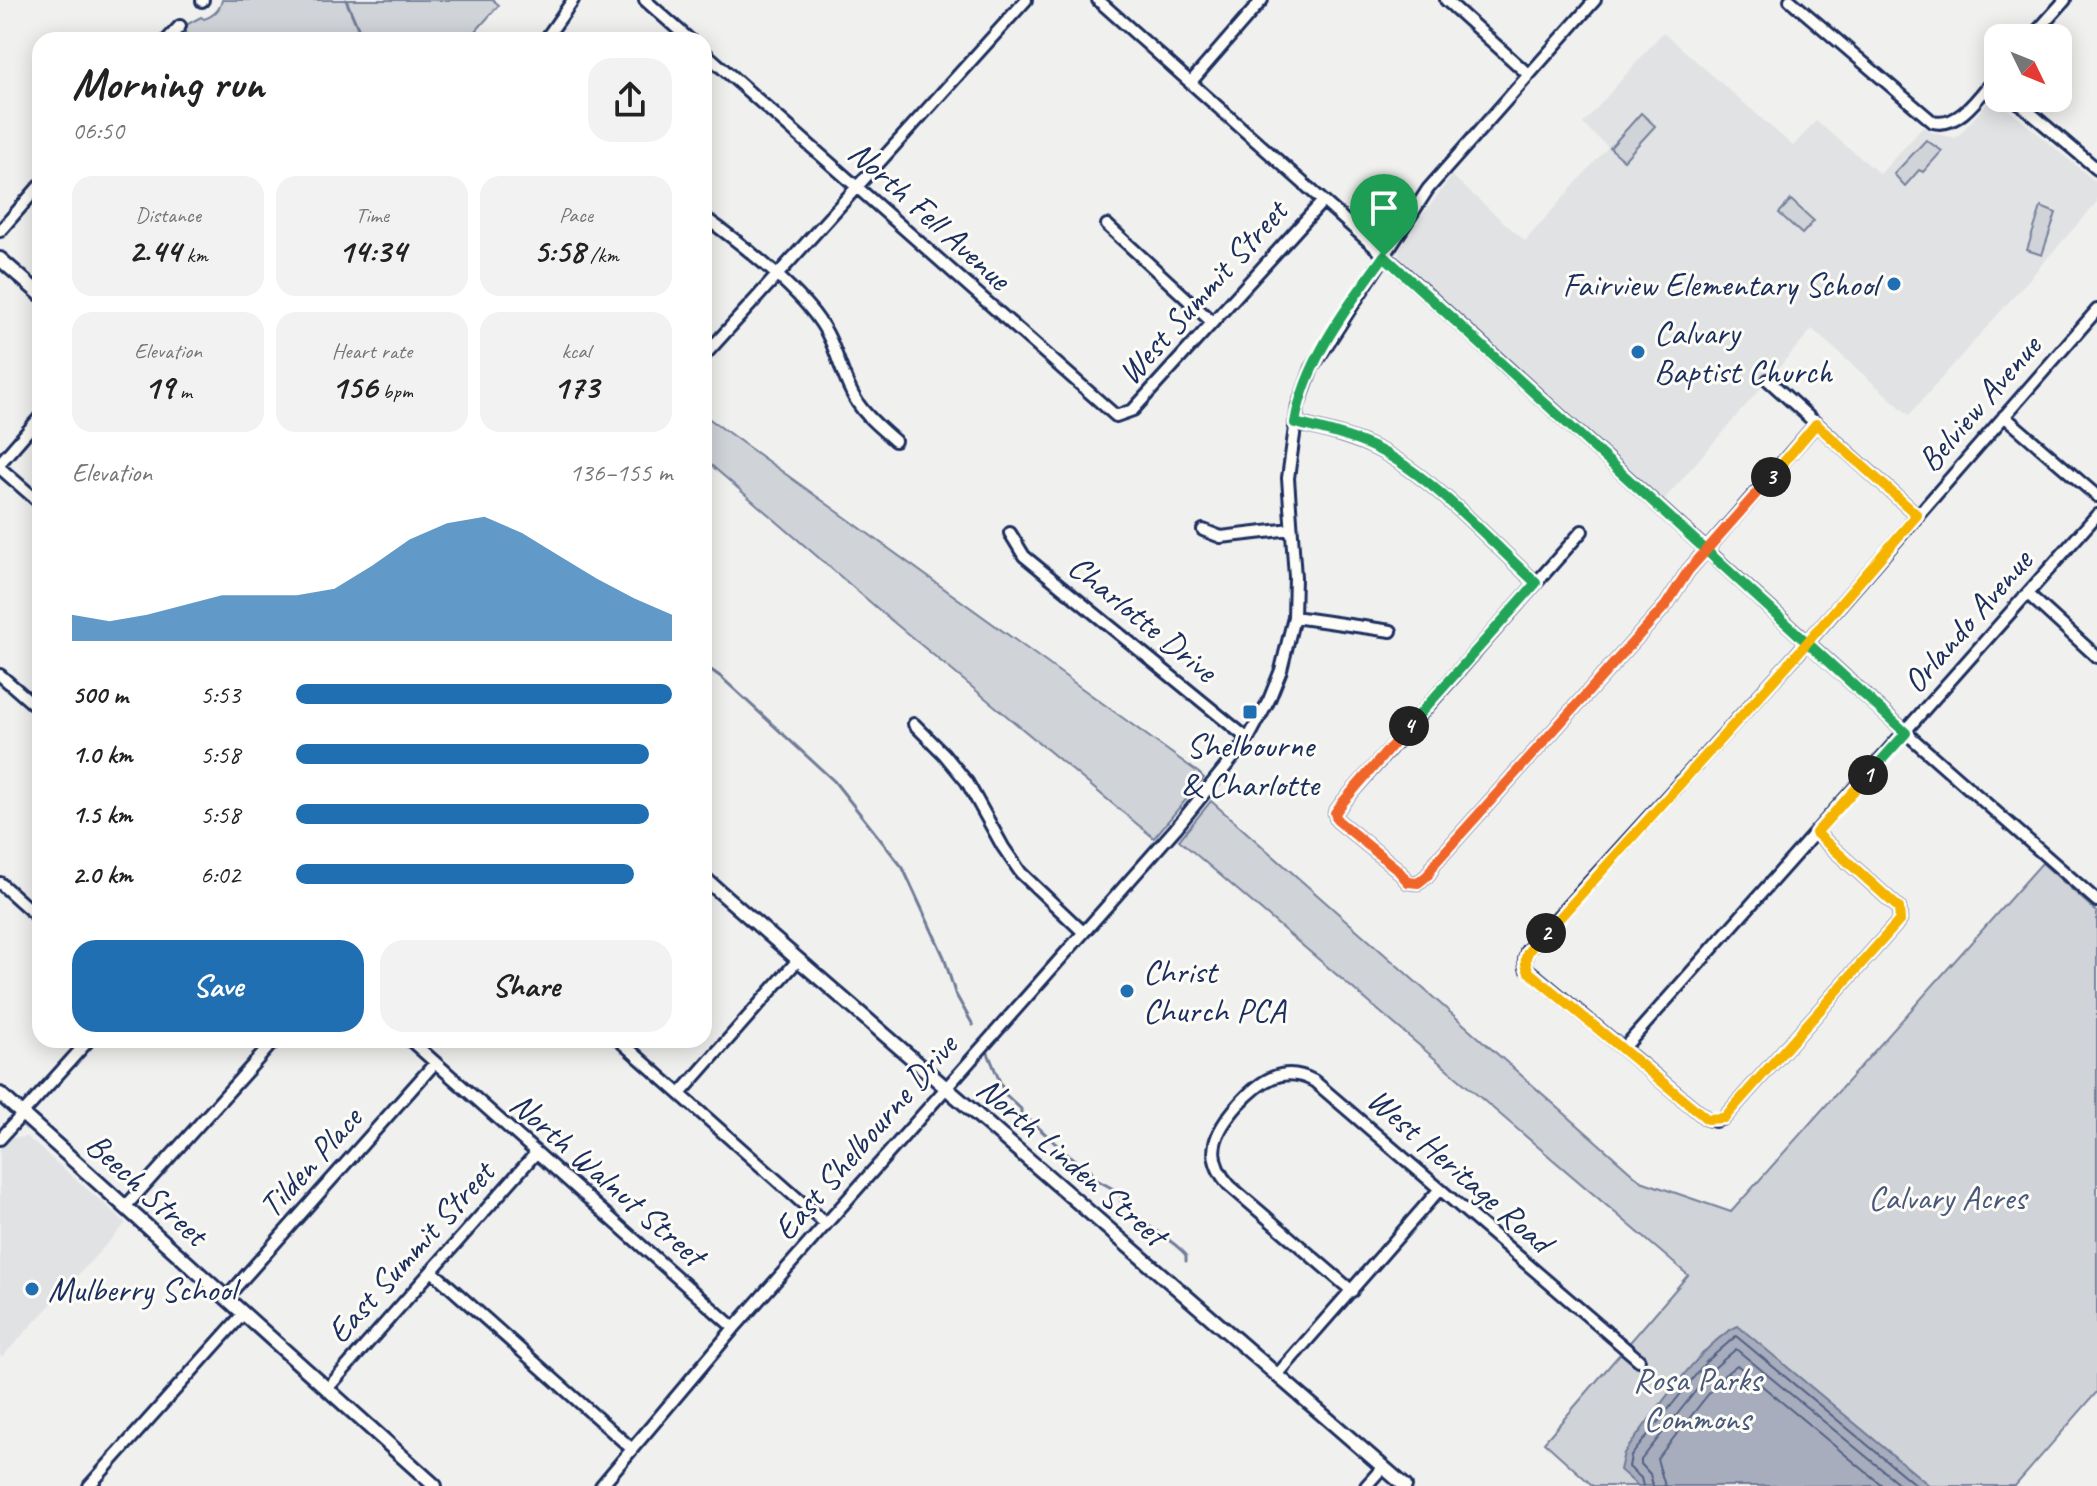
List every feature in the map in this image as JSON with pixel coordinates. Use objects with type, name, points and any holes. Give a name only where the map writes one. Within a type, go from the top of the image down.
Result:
[{"type":"main road","points":[[0,259],[32,287]]},
{"type":"main road","name":"North Linden Street","points":[[712,885],[1405,1486]]},
{"type":"main road","name":"Beech Street","points":[[0,1094],[435,1486]]},
{"type":"street","points":[[551,32],[573,0]]},
{"type":"street","points":[[645,0],[681,32]]},
{"type":"street","points":[[712,347],[1026,0]]},
{"type":"street","points":[[1098,0],[1384,256],[1906,733],[2097,901]]},
{"type":"street","points":[[1190,83],[1262,0]]},
{"type":"street","points":[[1446,0],[1529,75]]},
{"type":"street","points":[[1384,256],[1428,189],[1595,0]]},
{"type":"street","points":[[1790,0],[1929,120],[1944,124],[1958,118],[1984,92]]},
{"type":"street","points":[[2044,24],[2065,0]]},
{"type":"street","points":[[174,32],[180,26]]},
{"type":"street","name":"North Fell Avenue","points":[[712,59],[1109,411],[1121,416]]},
{"type":"street","points":[[2030,112],[2097,169]]},
{"type":"street","points":[[0,231],[32,194]]},
{"type":"street","name":"West Summit Street","points":[[1121,416],[1133,410],[1322,202]]},
{"type":"street","points":[[712,223],[776,276],[819,319],[856,401],[866,415],[895,441]]},
{"type":"street","points":[[1107,225],[1212,322]]},
{"type":"street","name":"East Shelbourne Drive","points":[[601,1486],[734,1328],[1176,828],[1248,739],[1276,684],[1294,617],[1295,577],[1288,478],[1295,423],[1304,387],[1322,350],[1384,256]]},
{"type":"street","name":"Belview Avenue","points":[[1623,1049],[1529,972],[1525,964],[1527,951],[1807,642],[2097,310]]},
{"type":"street","points":[[1768,380],[1917,515]]},
{"type":"street","points":[[2004,416],[2097,496]]},
{"type":"street","points":[[1295,423],[1362,442],[1401,462],[1536,583]]},
{"type":"street","points":[[1582,531],[1335,813],[1337,820],[1397,869],[1408,882],[1418,883],[1428,875],[1435,863],[1666,605],[1688,571],[1816,424]]},
{"type":"street","points":[[32,427],[0,465],[32,495]]},
{"type":"street","name":"Orlando Avenue","points":[[1623,1049],[2097,515]]},
{"type":"street","points":[[1203,530],[1221,537],[1291,529]]},
{"type":"street","name":"Charlotte Drive","points":[[1010,533],[1024,556],[1248,739]]},
{"type":"street","points":[[2028,594],[2097,657]]},
{"type":"street","points":[[1294,617],[1391,631]]},
{"type":"street","points":[[0,675],[32,703]]},
{"type":"street","points":[[914,724],[967,782],[1021,873],[1082,931]]},
{"type":"street","points":[[1623,1049],[1707,1119],[1715,1121],[1724,1118],[1768,1070],[1898,924],[1901,916],[1899,908],[1816,833]]},
{"type":"street","points":[[0,883],[32,912]]},
{"type":"street","points":[[680,1094],[798,960]]},
{"type":"street","points":[[0,1139],[82,1048]]},
{"type":"street","points":[[125,1207],[268,1048]]},
{"type":"street","name":"North Walnut Street","points":[[419,1048],[734,1328]]},
{"type":"street","points":[[628,1048],[826,1224]]},
{"type":"street","name":"Tilden Place","points":[[226,1298],[435,1063]]},
{"type":"street","name":"West Heritage Road","points":[[1352,1291],[1220,1174],[1214,1151],[1222,1123],[1253,1088],[1270,1077],[1292,1074],[1307,1078],[1639,1360]]},
{"type":"street","name":"East Summit Street","points":[[327,1389],[536,1153]]},
{"type":"street","points":[[1277,1375],[1439,1190]]},
{"type":"street","points":[[432,1271],[632,1449]]},
{"type":"street","points":[[89,1486],[243,1314]]},
{"type":"street","points":[[1366,1486],[1383,1467]]},
{"type":"shaded area","points":[[1663,32],[1793,146],[1816,121],[1880,174],[1923,127],[1933,133],[1956,138],[1984,107],[1984,112],[2011,112],[2097,183],[2097,202],[1909,415],[1812,329],[1663,501],[1404,264],[1399,255],[1419,220],[1452,176],[1525,241],[1608,147],[1583,124]]},
{"type":"shaded area","name":"Mulberry School","points":[[27,1137],[126,1223],[0,1356],[0,1148],[12,1138]]},
{"type":"green space","points":[[222,0],[493,0],[499,5],[475,32],[183,31],[186,25],[201,17],[204,19],[220,7]]},
{"type":"green space","points":[[1641,113],[1655,126],[1624,160],[1610,148]]},
{"type":"green space","points":[[1926,140],[1942,151],[1905,186],[1894,174]]},
{"type":"green space","points":[[1791,200],[1814,221],[1802,234],[1779,213]]},
{"type":"green space","points":[[2041,207],[2056,213],[2042,255],[2027,250]]},
{"type":"green space","points":[[712,421],[1204,778],[1154,838],[891,620],[712,466]]},
{"type":"green space","name":"Calvary Acres","points":[[1211,801],[1641,1181],[1731,1212],[2042,863],[2097,912],[2097,1392],[2015,1486],[1593,1486],[1544,1442],[1688,1275],[1179,840]]},
{"type":"water","name":"Rosa Parks Commons","points":[[1738,1326],[1930,1486],[1638,1486],[1620,1470],[1624,1453],[1693,1364],[1724,1334]]},
{"type":"waterway","points":[[346,0],[360,32]]},
{"type":"waterway","points":[[712,671],[834,781],[903,868],[944,957],[955,993],[973,1025]]},
{"type":"waterway","points":[[988,1053],[1005,1094],[1021,1109],[1021,1113]]},
{"type":"waterway","points":[[1031,1121],[1067,1154],[1091,1170],[1093,1178],[1121,1193],[1121,1201],[1181,1250],[1186,1255],[1186,1261]]},
{"type":"place","name":"Fairview Elementary School","points":[[1894,284]]},
{"type":"place","name":"Calvary Baptist Church","points":[[1638,352]]},
{"type":"place","name":"Shelbourne & Charlotte","points":[[1250,712]]},
{"type":"place","name":"Christ Church PCA","points":[[1127,991]]},
{"type":"place","name":"Mulberry School","points":[[32,1289]]},
{"type":"route","points":[[1384,256],[1312,368],[1295,423],[1362,442],[1401,462],[1536,583],[1335,813],[1337,820],[1397,869],[1408,882],[1418,883],[1428,875],[1435,863],[1666,605],[1688,571],[1707,551],[1816,424],[1917,515],[1807,642],[1798,653],[1527,951],[1525,964],[1529,972],[1707,1119],[1720,1120],[1900,920],[1899,908],[1816,833],[1906,733],[1815,649],[1807,642],[1707,551],[1384,256]]}]
